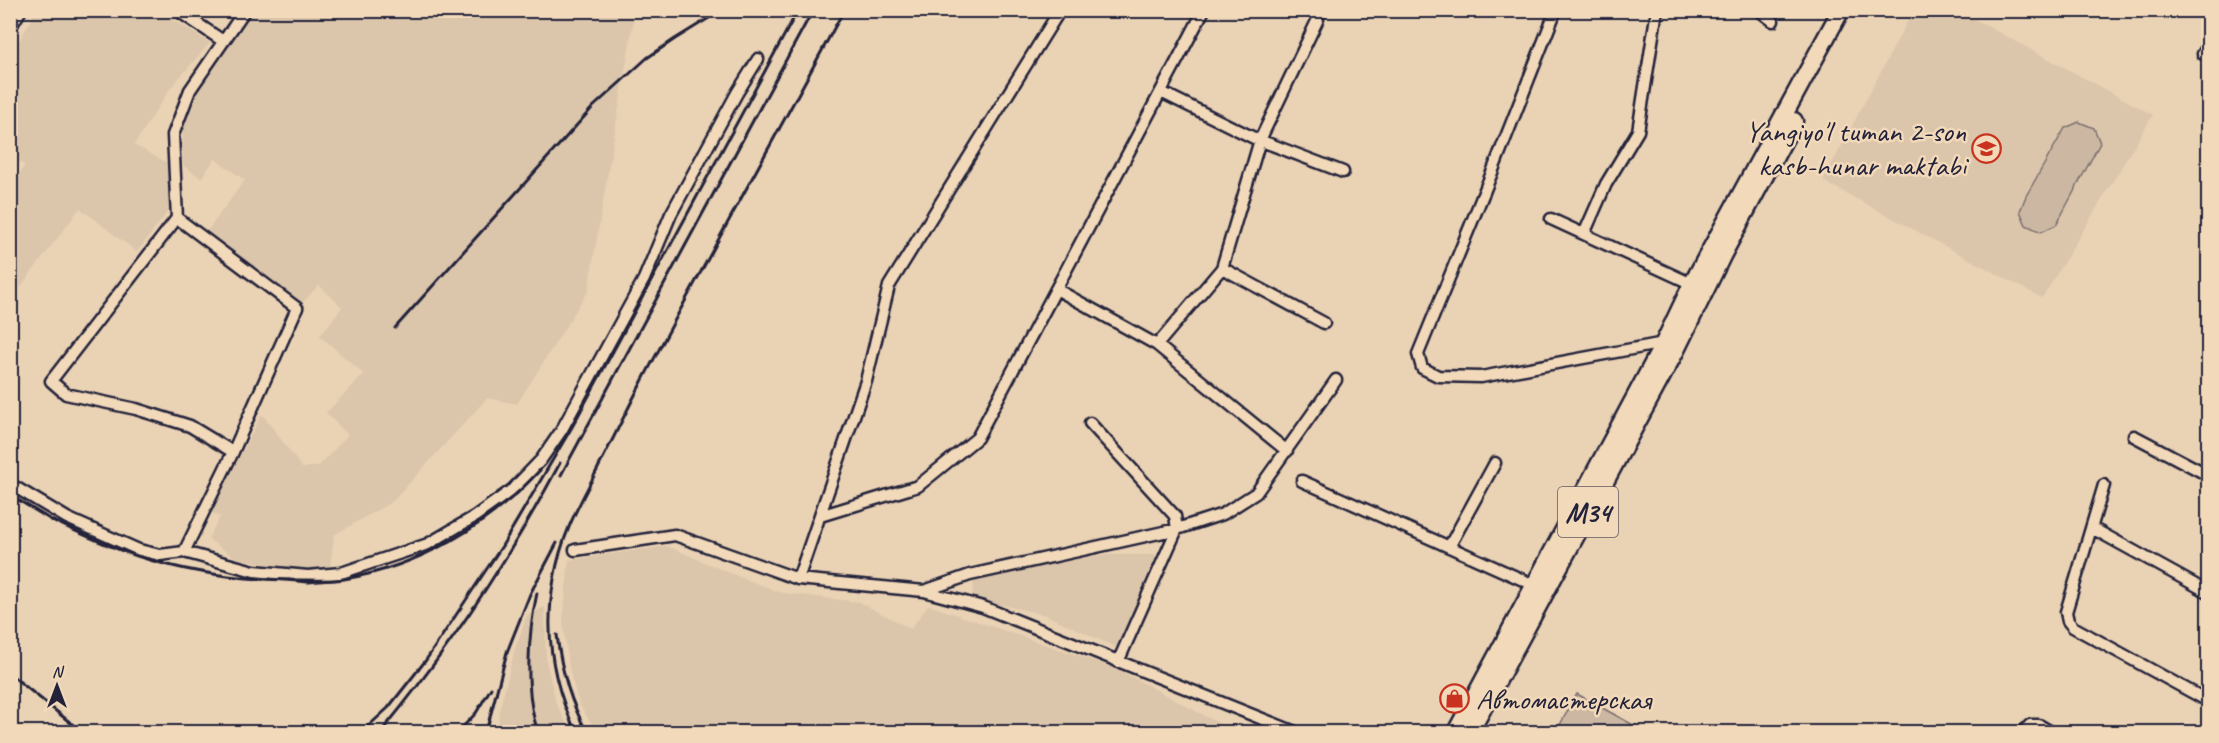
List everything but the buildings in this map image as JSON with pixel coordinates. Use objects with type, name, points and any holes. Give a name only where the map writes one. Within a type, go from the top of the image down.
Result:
[{"type":"main road","points":[[10,23],[18,10]]},
{"type":"main road","name":"M34","points":[[1456,732],[1664,344],[1698,287],[1841,10]]},
{"type":"main road","name":"M34","points":[[1470,732],[1676,350],[1698,287],[1723,254],[1853,10]]},
{"type":"street","points":[[177,10],[223,41]]},
{"type":"street","points":[[233,452],[190,426],[136,409],[66,394],[51,381],[177,218],[173,135],[190,90],[245,10]]},
{"type":"street","points":[[798,579],[866,381],[889,286],[1060,10]]},
{"type":"street","points":[[820,516],[918,486],[978,438],[1204,10]]},
{"type":"street","points":[[1556,10],[1418,354],[1422,368],[1438,376],[1481,377],[1664,344]]},
{"type":"street","points":[[1584,234],[1606,184],[1638,131],[1657,10]]},
{"type":"street","points":[[1759,10],[1773,21]]},
{"type":"street","points":[[1157,345],[1222,268],[1260,140],[1318,19]]},
{"type":"street","points":[[10,484],[67,518],[139,550],[160,555],[184,552],[254,571],[308,576],[341,573],[428,544],[474,517],[513,489],[541,460],[561,431],[644,279],[671,213],[758,59]]},
{"type":"street","points":[[1161,92],[1260,140],[1343,172]]},
{"type":"street","points":[[177,218],[297,308],[233,452],[184,552]]},
{"type":"street","points":[[1551,219],[1698,287]]},
{"type":"street","points":[[1222,268],[1324,323]]},
{"type":"street","points":[[1056,289],[1157,345],[1287,451]]},
{"type":"street","points":[[924,591],[970,575],[1177,529],[1223,514],[1256,493],[1336,380]]},
{"type":"street","points":[[1090,423],[1175,516],[1177,529],[1118,662]]},
{"type":"street","points":[[2134,436],[2208,474]]},
{"type":"street","points":[[1449,547],[1495,463]]},
{"type":"street","points":[[1302,481],[1534,585]]},
{"type":"street","points":[[2104,485],[2066,612],[2068,621],[2073,627],[2208,700]]},
{"type":"street","points":[[2092,528],[2208,592]]},
{"type":"street","points":[[575,550],[675,536],[798,579],[924,591],[983,607],[1295,732]]},
{"type":"street","points":[[2023,732],[2030,725],[2039,726],[2051,732]]},
{"type":"shaded area","points":[[37,10],[159,11],[210,43],[171,87],[134,145],[169,164],[169,210],[137,252],[80,208],[13,297],[10,295],[11,189],[25,165],[11,157],[11,55]]},
{"type":"shaded area","points":[[255,11],[635,11],[588,291],[517,404],[487,398],[393,501],[334,535],[330,567],[302,570],[236,558],[208,539],[220,517],[211,512],[262,414],[302,468],[319,466],[348,435],[326,413],[364,374],[320,336],[342,307],[319,285],[300,305],[206,233],[245,180],[215,159],[201,178],[183,165],[183,128],[202,78]]},
{"type":"shaded area","name":"Yangiyo'l tuman 2-son kasb-hunar maktabi","points":[[1913,11],[1959,11],[2153,115],[2042,298],[1823,181]]},
{"type":"shaded area","points":[[2079,122],[2094,128],[2100,143],[2056,225],[2041,232],[2026,225],[2020,211],[2026,196],[2065,128]]},
{"type":"shaded area","points":[[667,546],[782,593],[859,602],[911,629],[928,605],[1115,668],[1220,724],[1246,732],[597,732],[579,704],[570,673],[563,622],[569,560]]},
{"type":"shaded area","points":[[1101,555],[1157,555],[1118,648],[1046,615],[972,598],[974,580]]},
{"type":"shaded area","points":[[545,607],[546,661],[556,703],[571,732],[498,732],[499,712],[515,649],[527,615]]},
{"type":"shaded area","points":[[1577,694],[1646,732],[1556,732]]},
{"type":"railway","points":[[395,328],[593,107],[647,58],[722,10]]},
{"type":"railway","points":[[362,732],[388,708],[426,660],[502,546],[572,427],[798,10]]},
{"type":"railway","points":[[561,475],[813,10]]},
{"type":"railway","points":[[576,732],[561,695],[550,638],[551,599],[557,564],[565,537],[661,345],[844,10]]},
{"type":"railway","points":[[381,732],[431,668],[477,602],[520,534],[560,463]]},
{"type":"railway","points":[[49,519],[126,552],[200,572],[243,578],[340,580],[399,565],[451,541],[499,509],[540,470]]},
{"type":"railway","points":[[10,495],[56,523]]},
{"type":"railway","points":[[486,732],[507,652],[530,594],[557,543]]},
{"type":"railway","points":[[537,593],[531,626],[529,681],[538,732]]},
{"type":"railway","points":[[557,635],[567,685],[587,732]]},
{"type":"railway","points":[[10,674],[82,732]]},
{"type":"railway","points":[[458,732],[476,713],[491,688]]},
{"type":"place","name":"Yangiyo'l tuman 2-son kasb-hunar maktabi","points":[[1987,148]]},
{"type":"place","name":"Автомастерская","points":[[1455,699]]}]
